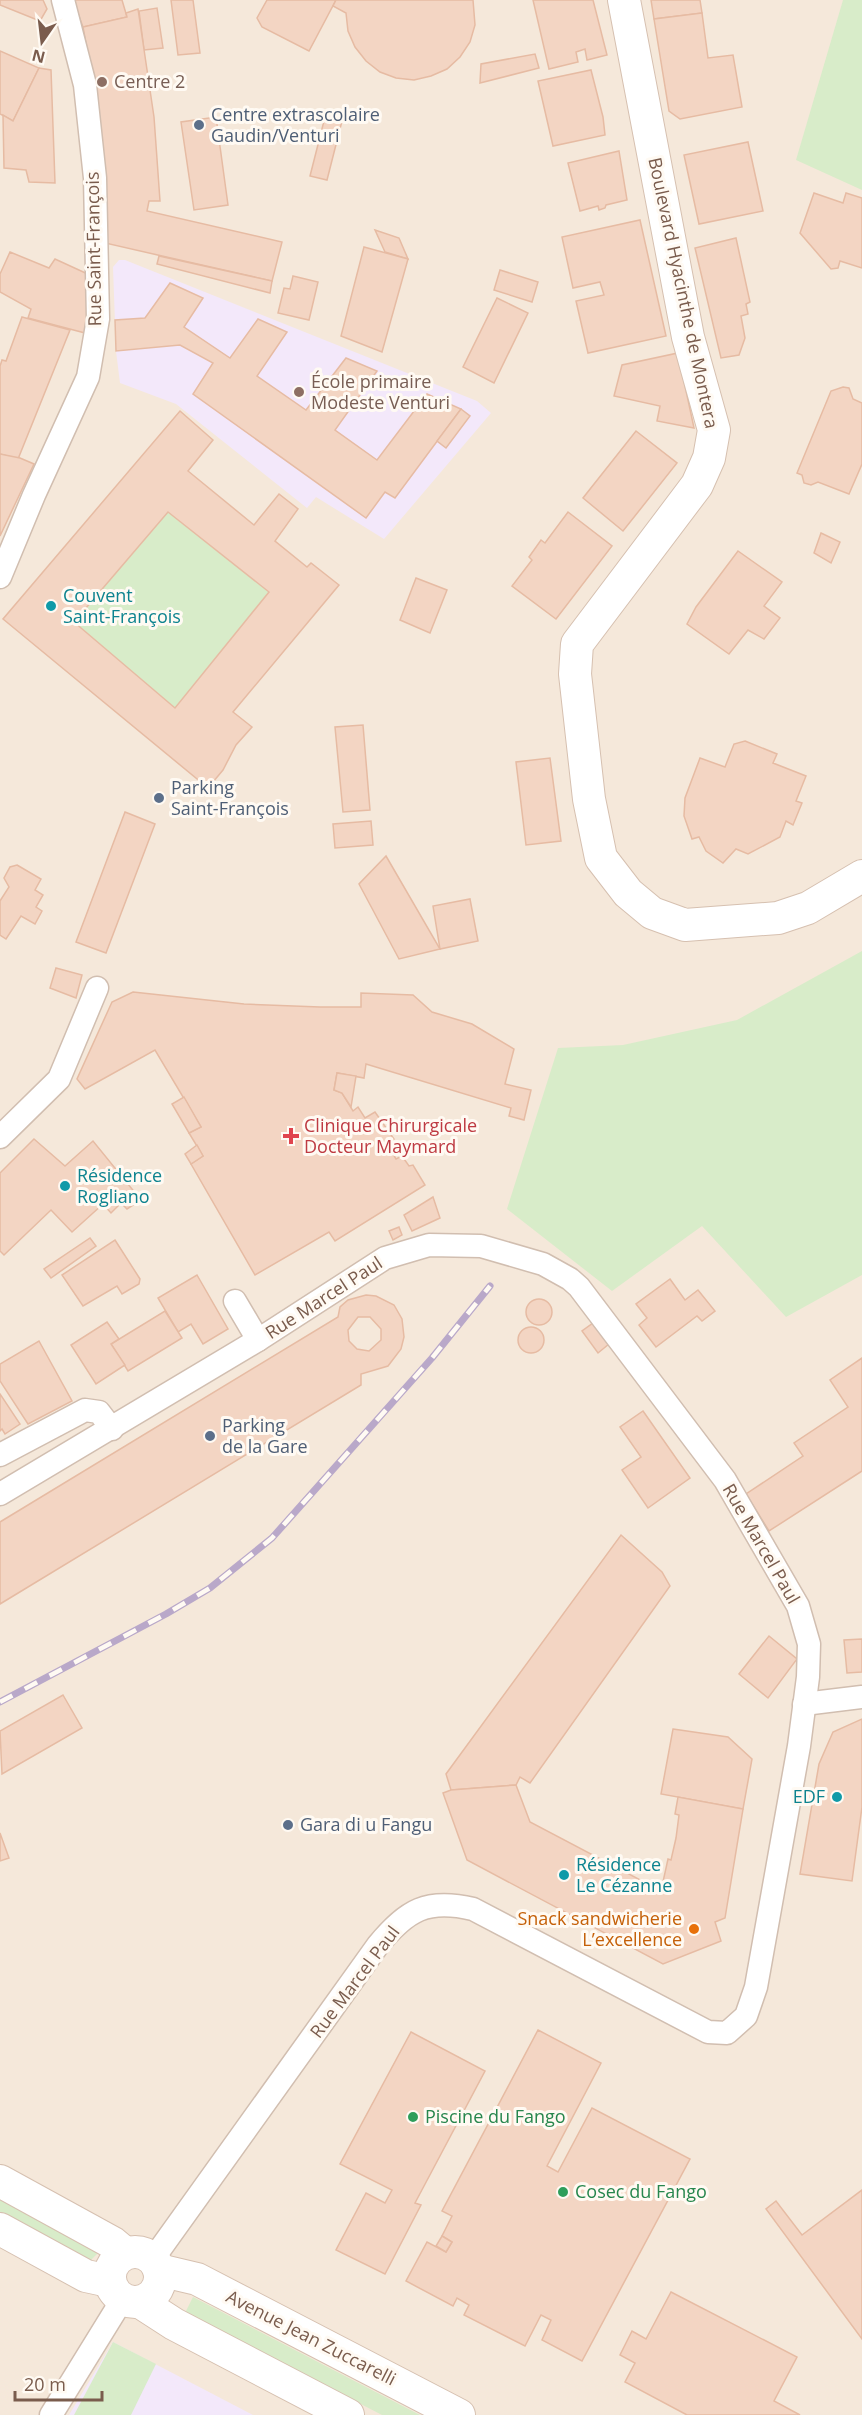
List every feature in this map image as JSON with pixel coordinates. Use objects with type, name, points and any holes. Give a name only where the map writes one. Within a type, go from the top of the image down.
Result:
[{"type":"main road","name":"Boulevard Hyacinthe de Montera","points":[[624,0],[688,337],[714,430],[709,458],[697,485],[577,644],[575,674],[589,799],[602,858],[628,894],[652,913],[686,925],[778,918],[808,908],[862,876]]},
{"type":"main road","name":"Avenue Jean Zuccarelli","points":[[0,2181],[146,2261],[197,2279],[459,2415]]},
{"type":"main road","points":[[0,2229],[348,2415]]},
{"type":"main road","points":[[146,2261],[159,2287],[148,2299],[124,2294],[113,2264],[146,2261]]},
{"type":"street","name":"Rue Saint-François","points":[[0,577],[34,495],[88,377],[98,319],[95,178],[85,85],[63,0]]},
{"type":"street","points":[[0,1137],[59,1079],[98,988]]},
{"type":"street","name":"Rue Marcel Paul","points":[[0,1494],[258,1340],[385,1258],[429,1245],[481,1246],[543,1263],[579,1287],[725,1480],[798,1606],[809,1644],[804,1704],[756,1987],[746,2016],[727,2033],[708,2032],[473,1910],[447,1903],[415,1909],[394,1926],[378,1945],[146,2261]]},
{"type":"street","points":[[235,1301],[258,1340]]},
{"type":"street","points":[[0,1455],[85,1410],[99,1412],[112,1429]]},
{"type":"street","points":[[804,1704],[862,1697]]},
{"type":"street","points":[[51,2415],[124,2294]]},
{"type":"shaded area","points":[[0,0],[862,0],[862,2415],[0,2415]]},
{"type":"shaded area","name":"École primaire Modeste Venturi","points":[[119,260],[125,260],[477,401],[491,413],[384,539],[316,497],[307,508],[176,404],[120,383],[116,351],[113,267]]},
{"type":"shaded area","points":[[113,2342],[253,2415],[69,2415]]},
{"type":"green space","points":[[843,0],[862,0],[862,190],[796,160]]},
{"type":"green space","points":[[168,512],[269,592],[175,708],[74,622]]},
{"type":"green space","points":[[862,951],[862,1275],[786,1317],[702,1226],[612,1291],[507,1209],[558,1048],[623,1045],[737,1020]]},
{"type":"green space","points":[[0,2198],[100,2251],[87,2264],[0,2218]]},
{"type":"green space","points":[[193,2297],[420,2415],[382,2415],[185,2313]]},
{"type":"green space","points":[[113,2342],[156,2364],[131,2415],[74,2415]]},
{"type":"building","points":[[0,0],[43,0],[47,9],[40,21],[0,5]]},
{"type":"building","points":[[73,0],[122,0],[127,17],[83,27]]},
{"type":"building","points":[[171,0],[193,0],[200,53],[178,55]]},
{"type":"building","points":[[267,0],[336,0],[309,51],[262,27],[257,18]]},
{"type":"building","points":[[336,0],[473,0],[475,25],[470,42],[460,57],[447,69],[414,80],[396,78],[380,72],[366,61],[355,47],[348,31],[346,13],[333,6]]},
{"type":"building","points":[[533,0],[593,0],[607,55],[587,60],[585,49],[576,52],[578,62],[549,69]]},
{"type":"building","points":[[651,0],[700,0],[702,13],[654,19]]},
{"type":"building","points":[[157,8],[163,48],[144,50],[139,11]]},
{"type":"building","points":[[138,9],[154,117],[160,201],[149,201],[147,211],[282,242],[272,281],[105,243],[92,77],[83,27],[127,17],[126,13]]},
{"type":"building","points":[[702,13],[708,58],[733,55],[742,107],[680,119],[669,111],[654,19]]},
{"type":"building","points":[[0,51],[39,68],[13,121],[0,114]]},
{"type":"building","points":[[535,54],[539,68],[480,83],[481,64]]},
{"type":"building","points":[[39,68],[51,70],[55,183],[29,182],[26,170],[4,168],[3,115],[13,121]]},
{"type":"building","points":[[591,70],[603,117],[605,135],[553,146],[538,81]]},
{"type":"building","points":[[216,117],[228,205],[194,210],[181,122]]},
{"type":"building","points":[[325,117],[342,121],[327,180],[310,176]]},
{"type":"building","points":[[748,142],[763,211],[699,224],[684,155]]},
{"type":"building","points":[[619,151],[627,200],[606,205],[605,208],[599,210],[598,206],[580,211],[568,163]]},
{"type":"building","points":[[814,193],[843,203],[846,193],[862,198],[862,268],[840,261],[838,268],[831,269],[800,233]]},
{"type":"building","points":[[640,220],[666,336],[588,353],[576,301],[604,295],[600,282],[573,288],[562,237]]},
{"type":"building","points":[[375,230],[399,238],[408,259],[385,252]]},
{"type":"building","points":[[736,238],[750,302],[746,304],[748,314],[741,316],[745,338],[739,355],[721,358],[695,248]]},
{"type":"building","points":[[364,247],[408,259],[382,352],[341,336]]},
{"type":"building","points":[[10,252],[49,268],[55,259],[92,276],[85,333],[28,318],[31,309],[0,292],[0,274]]},
{"type":"building","points":[[159,256],[272,281],[270,293],[157,264]]},
{"type":"building","points":[[500,270],[538,282],[532,302],[494,290]]},
{"type":"building","points":[[293,276],[318,282],[309,320],[278,313],[284,288],[290,289]]},
{"type":"building","points":[[170,283],[203,298],[184,327],[230,358],[258,319],[287,332],[257,376],[306,410],[346,358],[377,371],[335,430],[377,460],[427,394],[461,409],[395,498],[385,492],[366,518],[193,394],[213,363],[180,345],[116,351],[115,320],[145,318]]},
{"type":"building","points":[[497,298],[528,313],[494,383],[463,367]]},
{"type":"building","points":[[22,317],[70,330],[18,459],[0,454],[0,366],[2,360],[6,361]]},
{"type":"building","points":[[678,353],[694,428],[657,421],[660,406],[614,396],[622,365]]},
{"type":"building","points":[[843,387],[849,388],[853,399],[862,403],[862,464],[849,494],[818,482],[811,485],[804,483],[802,475],[797,473],[831,391]]},
{"type":"building","points":[[461,409],[470,416],[446,448],[437,441]]},
{"type":"building","name":"Couvent Saint-François","points":[[180,411],[213,440],[188,471],[254,525],[279,494],[298,509],[275,541],[307,567],[311,563],[339,585],[233,712],[252,727],[236,745],[223,770],[208,788],[3,619]],"holes":[[[168,512],[269,592],[175,708],[74,622]]]},
{"type":"building","points":[[636,431],[677,463],[623,531],[583,498]]},
{"type":"building","points":[[0,454],[20,458],[34,464],[0,536]]},
{"type":"building","points":[[568,512],[612,546],[556,619],[512,586],[532,560],[529,557],[541,540],[545,543]]},
{"type":"building","points":[[821,533],[840,542],[831,563],[814,553]]},
{"type":"building","points":[[738,551],[782,582],[764,606],[780,618],[764,639],[748,630],[729,654],[687,624],[696,607]]},
{"type":"building","points":[[416,578],[447,590],[430,633],[400,620]]},
{"type":"building","points":[[363,725],[370,810],[343,812],[335,727]]},
{"type":"building","points":[[745,741],[777,754],[773,763],[806,776],[796,801],[802,803],[793,825],[786,821],[780,837],[748,854],[736,849],[723,863],[706,851],[699,837],[692,839],[684,816],[685,798],[700,758],[725,767],[734,744]]},
{"type":"building","points":[[550,758],[561,841],[526,845],[516,762]]},
{"type":"building","points":[[125,812],[155,824],[106,953],[76,942]]},
{"type":"building","points":[[371,821],[373,845],[335,848],[333,824]]},
{"type":"building","points":[[386,856],[440,949],[399,959],[359,884]]},
{"type":"building","points":[[17,865],[41,879],[35,890],[43,895],[36,907],[42,911],[35,924],[21,916],[6,939],[0,935],[0,901],[9,887],[4,878],[10,867]]},
{"type":"building","points":[[470,899],[478,941],[440,949],[433,906]]},
{"type":"building","points":[[56,968],[82,975],[76,998],[50,988]]},
{"type":"building","name":"Clinique Chirurgicale Docteur Maymard","points":[[133,992],[244,1004],[320,1007],[361,1007],[361,993],[413,995],[432,1012],[472,1024],[514,1049],[505,1084],[531,1090],[524,1120],[509,1116],[511,1108],[366,1064],[364,1078],[337,1073],[334,1090],[342,1093],[353,1111],[358,1107],[365,1118],[375,1112],[394,1139],[387,1144],[396,1159],[402,1156],[409,1166],[413,1165],[425,1185],[335,1241],[329,1232],[255,1275],[191,1164],[203,1156],[189,1133],[201,1127],[155,1050],[85,1089],[77,1079],[112,1002]]},
{"type":"building","points":[[337,1073],[356,1076],[351,1107],[342,1093],[334,1090]]},
{"type":"building","points":[[184,1097],[201,1127],[189,1133],[172,1104]]},
{"type":"building","name":"Résidence Rogliano","points":[[34,1139],[65,1166],[93,1141],[141,1200],[127,1209],[121,1203],[111,1213],[103,1204],[72,1232],[51,1210],[4,1255],[0,1251],[0,1173]]},
{"type":"building","points":[[197,1145],[203,1156],[191,1164],[185,1154]]},
{"type":"building","points":[[433,1197],[440,1218],[412,1231],[404,1215]]},
{"type":"building","points":[[399,1227],[402,1235],[393,1240],[389,1231]]},
{"type":"building","points":[[90,1238],[96,1246],[51,1278],[44,1269]]},
{"type":"building","points":[[115,1240],[140,1279],[139,1284],[122,1294],[117,1286],[83,1306],[62,1275]]},
{"type":"building","points":[[197,1275],[228,1329],[203,1344],[191,1324],[178,1332],[158,1298]]},
{"type":"building","points":[[670,1279],[685,1300],[698,1290],[715,1311],[702,1321],[697,1316],[656,1347],[639,1325],[647,1318],[636,1304]]},
{"type":"building","name":"Parking de la Gare","points":[[366,1295],[376,1296],[394,1305],[402,1319],[404,1337],[401,1349],[388,1366],[361,1374],[361,1385],[0,1604],[0,1522],[338,1317],[340,1307],[348,1300]],"holes":[[[358,1317],[370,1317],[381,1329],[381,1340],[369,1351],[357,1349],[349,1341],[348,1330]]]},
{"type":"building","points":[[539,1299],[548,1303],[552,1312],[548,1321],[539,1325],[530,1321],[526,1312],[530,1303]]},
{"type":"building","points":[[165,1311],[182,1338],[128,1371],[111,1344]]},
{"type":"building","points":[[107,1322],[119,1339],[111,1344],[125,1365],[96,1384],[71,1345]]},
{"type":"building","points":[[593,1323],[609,1344],[598,1353],[582,1331]]},
{"type":"building","points":[[531,1327],[540,1331],[544,1340],[540,1349],[531,1353],[522,1349],[518,1340],[522,1331]]},
{"type":"building","points":[[39,1341],[72,1401],[28,1424],[0,1381],[0,1364]]},
{"type":"building","points":[[862,1358],[862,1471],[769,1531],[746,1494],[803,1456],[794,1443],[848,1407],[830,1380]]},
{"type":"building","points":[[0,1394],[20,1424],[5,1434],[2,1429],[0,1431]]},
{"type":"building","points":[[643,1411],[690,1478],[648,1508],[622,1470],[641,1457],[620,1427]]},
{"type":"building","points":[[621,1535],[662,1572],[670,1586],[530,1783],[520,1777],[516,1785],[451,1790],[446,1774]]},
{"type":"building","points":[[769,1636],[797,1659],[768,1698],[739,1674]]},
{"type":"building","points":[[862,1639],[862,1672],[847,1673],[844,1640]]},
{"type":"building","points":[[63,1695],[82,1728],[2,1774],[0,1731]]},
{"type":"building","name":"EDF","points":[[862,1719],[862,1807],[852,1881],[800,1874],[819,1764],[833,1732]]},
{"type":"building","points":[[673,1729],[728,1737],[752,1759],[743,1809],[661,1794]]},
{"type":"building","name":"Résidence Le Cézanne","points":[[516,1785],[530,1822],[661,1891],[668,1859],[671,1860],[676,1838],[679,1815],[675,1814],[678,1797],[743,1809],[725,1918],[715,1922],[721,1941],[663,1964],[467,1860],[443,1793],[451,1790]]},
{"type":"building","points":[[0,1833],[9,1858],[0,1861]]},
{"type":"building","name":"Cosec du Fango","points":[[538,2030],[601,2063],[547,2166],[558,2172],[592,2108],[690,2159],[582,2361],[542,2340],[551,2320],[541,2315],[525,2346],[464,2315],[469,2305],[457,2298],[453,2306],[406,2281],[427,2242],[446,2252],[452,2242],[442,2236],[452,2216],[442,2211]]},
{"type":"building","name":"Piscine du Fango","points":[[411,2032],[485,2071],[415,2203],[421,2205],[385,2274],[336,2250],[366,2193],[385,2203],[392,2190],[340,2164]]},
{"type":"building","points":[[862,2190],[862,2339],[766,2209],[776,2201],[802,2235]]},
{"type":"building","points":[[442,2236],[452,2242],[446,2252],[436,2246]]},
{"type":"building","points":[[671,2292],[797,2357],[774,2401],[800,2415],[687,2415],[625,2382],[635,2363],[620,2355],[632,2331],[646,2339]]},
{"type":"railway","points":[[0,1702],[166,1614],[210,1588],[272,1538],[432,1358],[490,1286]]},
{"type":"place","name":"Centre 2","points":[[102,82]]},
{"type":"place","name":"Centre extrascolaire Gaudin/Venturi","points":[[199,125]]},
{"type":"place","name":"École primaire Modeste Venturi","points":[[299,392]]},
{"type":"place","name":"Couvent Saint-François","points":[[51,606]]},
{"type":"place","name":"Parking Saint-François","points":[[159,798]]},
{"type":"place","name":"Clinique Chirurgicale Docteur Maymard","points":[[291,1136]]},
{"type":"place","name":"Résidence Rogliano","points":[[65,1186]]},
{"type":"place","name":"Parking de la Gare","points":[[210,1436]]},
{"type":"place","name":"EDF","points":[[837,1797]]},
{"type":"place","name":"Gara di u Fangu","points":[[288,1825]]},
{"type":"place","name":"Résidence Le Cézanne","points":[[564,1875]]},
{"type":"place","name":"Snack sandwicherie L’excellence","points":[[694,1929]]},
{"type":"place","name":"Piscine du Fango","points":[[413,2117]]},
{"type":"place","name":"Cosec du Fango","points":[[563,2192]]}]
